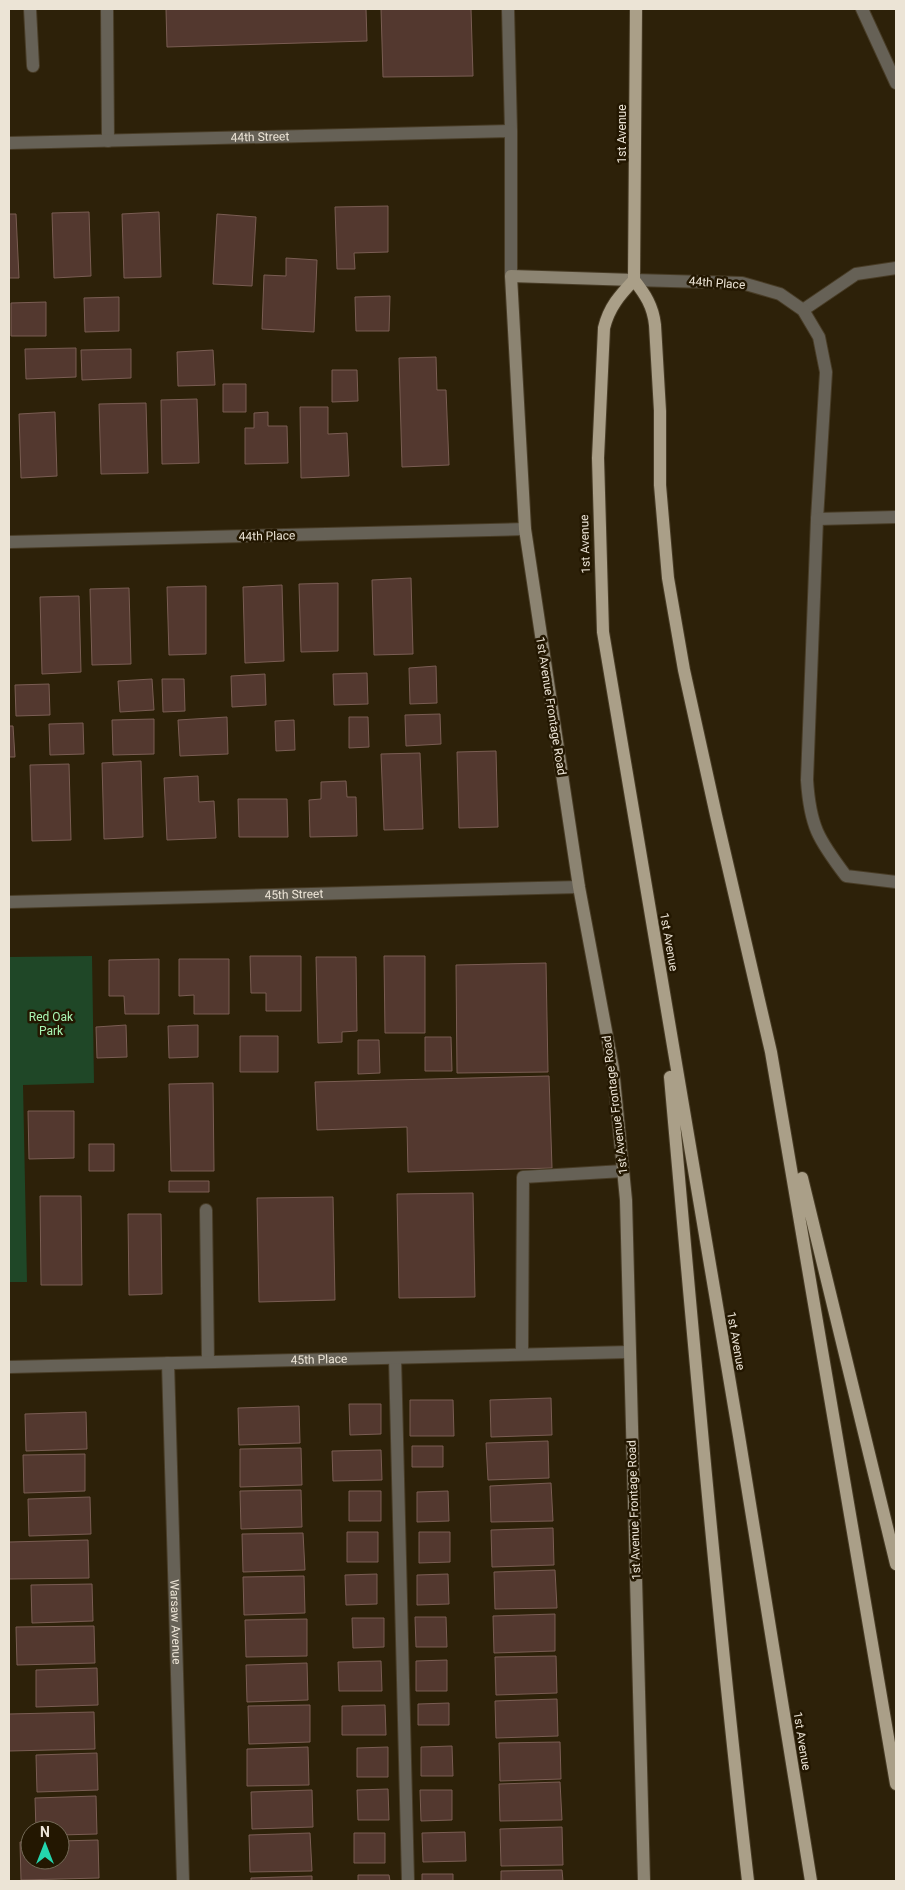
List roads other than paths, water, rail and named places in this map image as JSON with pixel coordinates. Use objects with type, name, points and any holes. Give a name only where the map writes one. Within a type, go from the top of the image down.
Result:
[{"type":"main road","name":"1st Avenue","points":[[636,9],[634,280],[613,303],[607,315],[604,328],[598,458],[598,531],[603,632],[739,1436],[811,1881]]},
{"type":"main road","points":[[634,280],[654,312],[660,411],[660,485],[668,578],[684,670],[771,1052],[896,1564]]},
{"type":"main road","points":[[660,974],[728,1705],[748,1881]]},
{"type":"main road","points":[[771,1052],[896,1784]]},
{"type":"street","points":[[30,9],[33,66]]},
{"type":"street","points":[[107,9],[108,141]]},
{"type":"street","points":[[508,9],[510,276]]},
{"type":"street","points":[[862,9],[896,83]]},
{"type":"street","name":"44th Street","points":[[9,143],[510,132]]},
{"type":"street","points":[[803,310],[856,274],[896,268]]},
{"type":"street","name":"44th Place","points":[[510,276],[742,283],[780,294],[803,310],[819,337],[826,372],[817,519],[807,780],[809,813],[823,846],[846,876],[896,882]]},
{"type":"street","name":"1st Avenue Frontage Road","points":[[510,276],[525,529],[580,887],[613,1068],[623,1171],[644,1881]]},
{"type":"street","points":[[817,519],[896,517]]},
{"type":"street","name":"44th Place","points":[[9,542],[525,529]]},
{"type":"street","name":"45th Street","points":[[9,902],[580,887]]},
{"type":"street","points":[[522,1354],[523,1177],[623,1171]]},
{"type":"street","points":[[206,1210],[208,1362]]},
{"type":"street","name":"45th Place","points":[[9,1367],[629,1352]]},
{"type":"street","points":[[395,1358],[408,1881]]},
{"type":"street","name":"Warsaw Avenue","points":[[168,1363],[183,1881]]},
{"type":"park label","name":"Red Oak Park","points":[[51,1024]]}]
